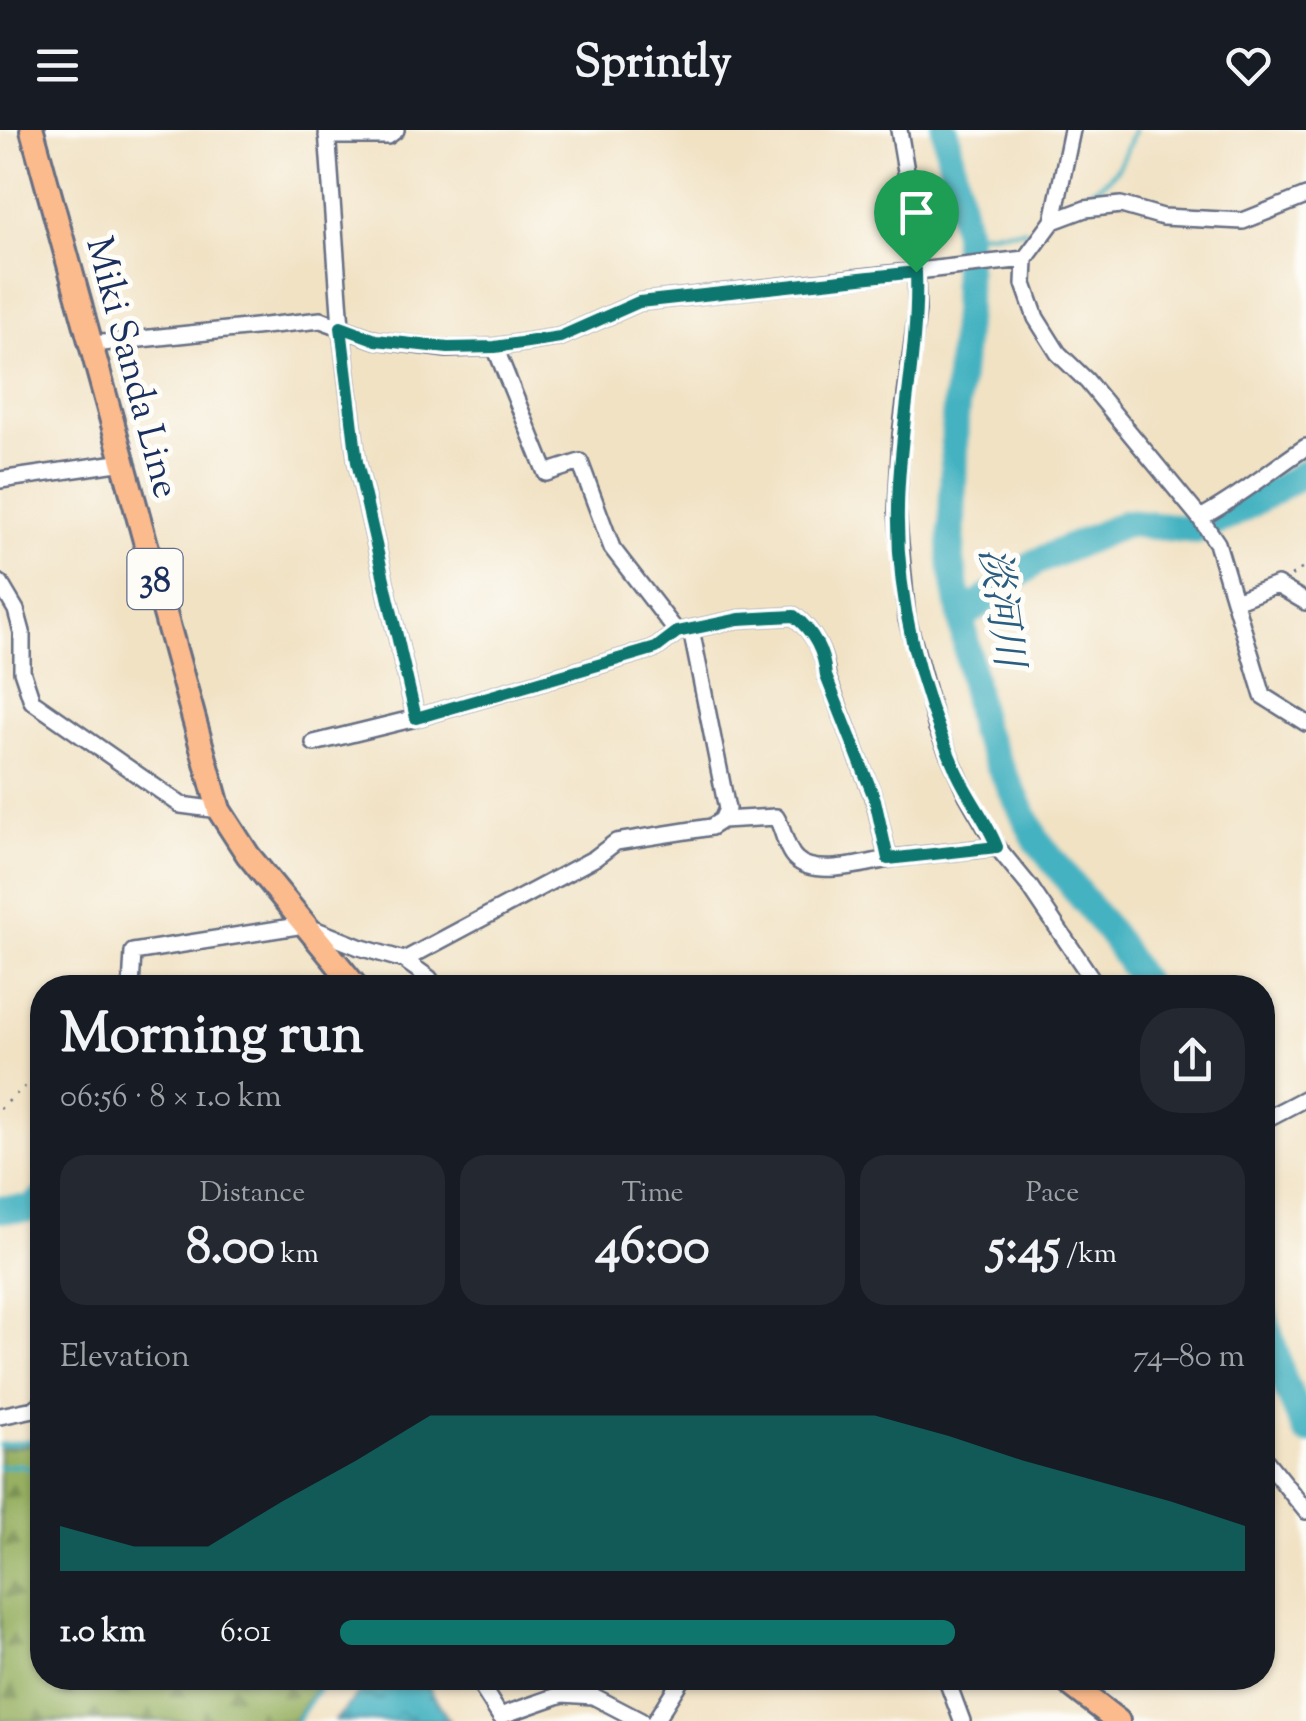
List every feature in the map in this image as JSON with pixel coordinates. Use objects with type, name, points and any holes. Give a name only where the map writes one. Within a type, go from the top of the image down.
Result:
[{"type":"main road","name":"Miki Sanda Line","points":[[32,130],[219,810],[248,855],[347,975]]},
{"type":"main road","points":[[1078,1690],[1118,1721]]},
{"type":"street","points":[[396,130],[388,136],[327,133],[341,327],[357,462],[416,718]]},
{"type":"street","points":[[900,130],[919,272],[918,311],[901,434],[898,511],[907,619],[937,728],[967,795],[997,847],[1030,887],[1089,975]]},
{"type":"street","points":[[92,344],[321,320],[376,340],[448,348],[495,347],[560,337],[639,302],[1021,259],[1053,221],[1072,130]]},
{"type":"street","points":[[1053,221],[1084,209],[1121,205],[1163,217],[1243,221],[1306,196]]},
{"type":"street","points":[[1021,259],[1024,284],[1036,318],[1058,354],[1087,381],[1212,534],[1263,696],[1306,723]]},
{"type":"street","points":[[495,347],[546,473],[580,462],[612,548],[684,630],[727,808],[722,820]]},
{"type":"street","points":[[1200,518],[1237,499],[1271,470],[1306,448]]},
{"type":"street","points":[[0,480],[124,462]]},
{"type":"street","points":[[0,583],[16,610],[22,632],[22,671],[32,700],[181,805],[219,810]]},
{"type":"street","points":[[1235,601],[1277,584],[1306,602]]},
{"type":"street","points":[[314,744],[656,648],[684,630],[739,619],[794,616],[808,627],[824,656],[826,676],[875,800],[888,859]]},
{"type":"street","points":[[404,960],[596,858],[616,842],[710,827],[722,820],[776,817],[792,855],[810,866],[867,866],[888,859],[997,847]]},
{"type":"street","points":[[132,975],[133,952],[304,925],[404,960],[425,975]]},
{"type":"street","points":[[1275,1114],[1306,1098]]},
{"type":"street","points":[[0,1416],[30,1410]]},
{"type":"street","points":[[1275,1472],[1306,1511]]},
{"type":"street","points":[[484,1690],[500,1716],[563,1694],[592,1696],[641,1721]]},
{"type":"street","points":[[655,1721],[674,1690]]},
{"type":"street","points":[[950,1690],[962,1721]]},
{"type":"path","points":[[0,1110],[30,1083]]},
{"type":"green space","points":[[30,1445],[30,1690],[315,1690],[293,1721],[0,1721],[0,1449]]},
{"type":"water","points":[[362,1690],[430,1690],[449,1721],[335,1721]]},
{"type":"waterway","name":"淡河川","points":[[945,130],[966,234],[951,560],[981,728],[1036,839],[1114,938],[1138,975]]},
{"type":"waterway","points":[[1074,199],[1114,173],[1134,130]]},
{"type":"waterway","points":[[966,234],[1025,230]]},
{"type":"waterway","points":[[961,618],[1034,563],[1126,523],[1196,530],[1230,516],[1306,472]]},
{"type":"waterway","points":[[0,1209],[30,1208]]},
{"type":"waterway","name":"淡河川","points":[[1275,1352],[1306,1431]]},
{"type":"waterway","points":[[0,1445],[30,1441]]},
{"type":"waterway","points":[[0,1467],[22,1465],[30,1469]]},
{"type":"waterway","points":[[296,1721],[318,1690]]},
{"type":"route","points":[[916,272],[918,311],[901,434],[898,511],[907,619],[937,728],[967,795],[997,847],[888,859],[875,800],[826,676],[824,656],[808,627],[794,616],[739,619],[677,632],[656,648],[416,718],[357,462],[341,327],[376,340],[448,348],[495,347],[560,337],[639,302],[916,272]]}]
